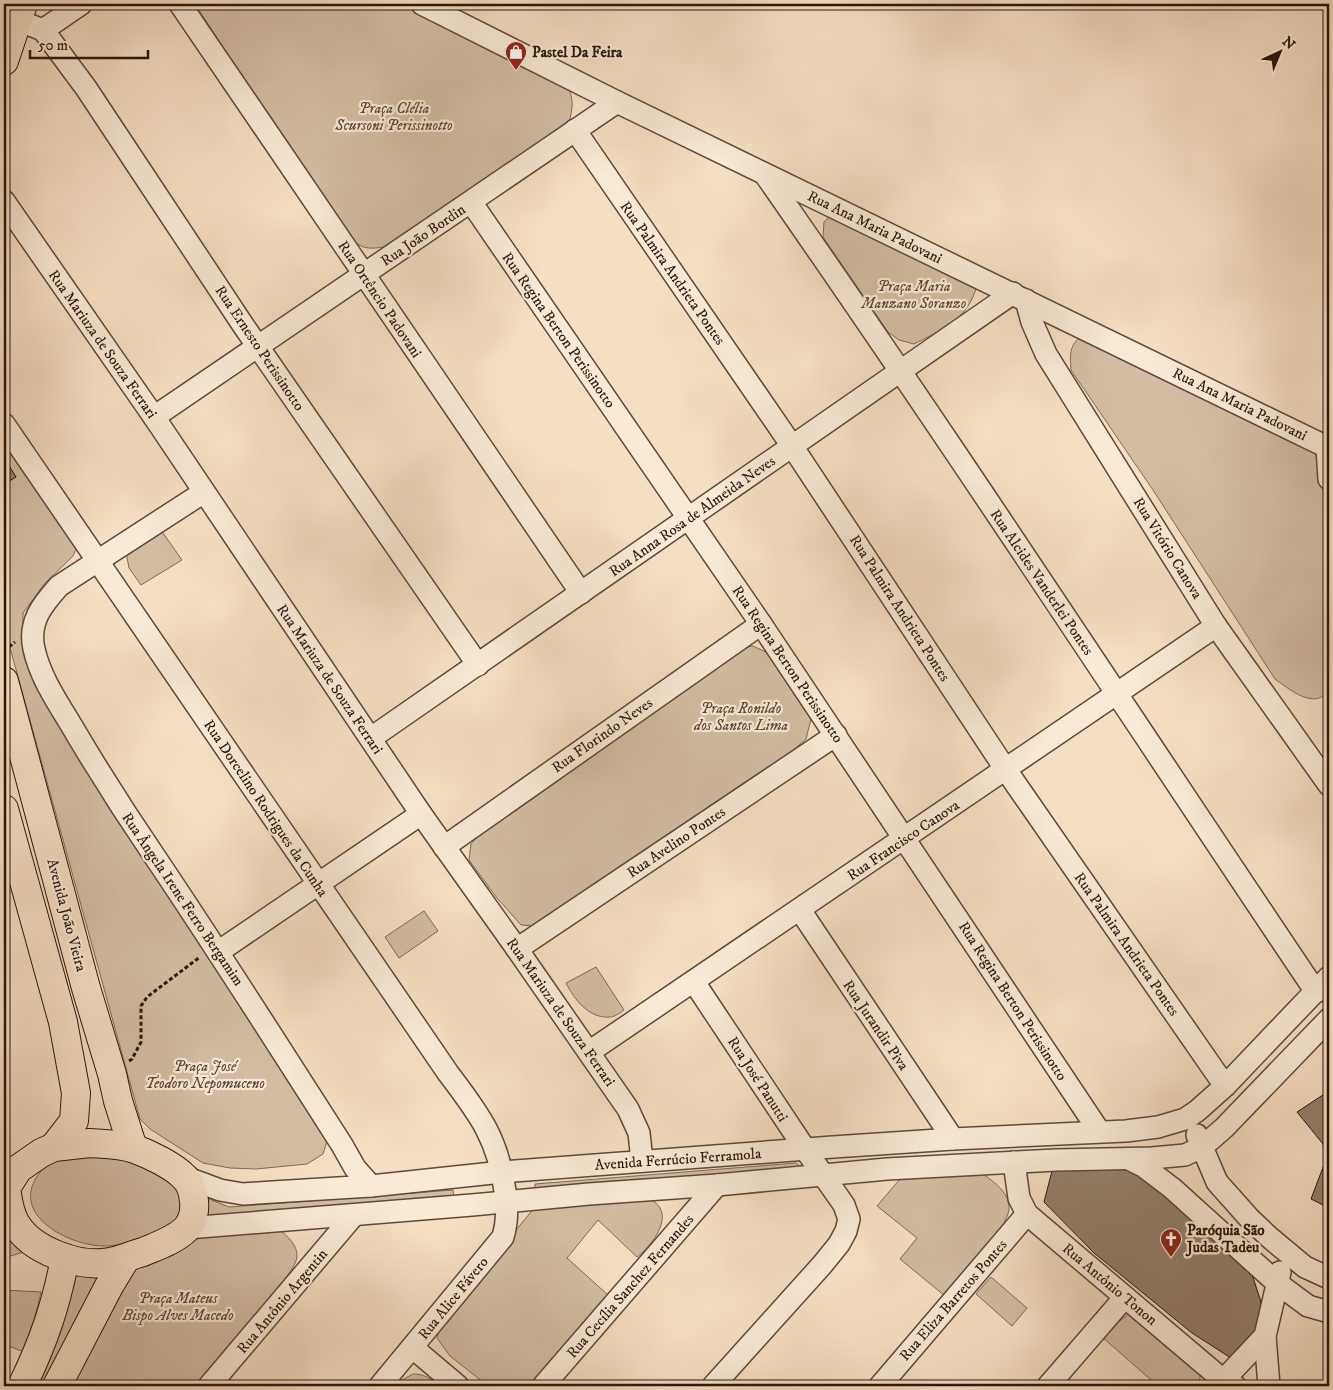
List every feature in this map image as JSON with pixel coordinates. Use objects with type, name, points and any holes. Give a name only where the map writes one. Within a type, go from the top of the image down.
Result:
[{"type":"main road","points":[[4,61],[20,12]]},
{"type":"main road","name":"Avenida João Vieira","points":[[4,681],[86,988],[133,1148]]},
{"type":"main road","points":[[4,809],[62,1022],[76,1093],[74,1121],[54,1147]]},
{"type":"main road","points":[[90,1143],[133,1148],[165,1163],[185,1177],[193,1191],[195,1211],[187,1228],[172,1238],[126,1258],[94,1264],[51,1253],[28,1236],[16,1224],[6,1203],[6,1188],[11,1169],[54,1147],[90,1143]]},
{"type":"main road","points":[[22,1386],[50,1322],[58,1295],[65,1258]]},
{"type":"main road","points":[[57,1386],[126,1258]]},
{"type":"street","points":[[20,12],[43,30],[81,4]]},
{"type":"street","name":"Rua Ortêncio Padovani","points":[[180,4],[582,593]]},
{"type":"street","name":"Rua Ana Maria Padovani","points":[[422,4],[617,102],[1328,448]]},
{"type":"street","name":"Rua Ernesto Perissinotto","points":[[43,30],[86,88],[259,347],[478,665]]},
{"type":"street","name":"Rua João Bordin","points":[[154,417],[617,102]]},
{"type":"street","name":"Rua Palmira Andrieta Pontes","points":[[575,130],[792,446],[1006,770],[1225,1086]]},
{"type":"street","name":"Rua Alcides Vanderlei Pontes","points":[[765,174],[901,371],[1116,694],[1322,984]]},
{"type":"street","name":"Rua Mariuza de Souza Ferrari","points":[[4,202],[154,417],[421,814],[628,1109],[639,1133],[642,1161]]},
{"type":"street","name":"Rua Regina Berton Perissinotto","points":[[471,202],[761,624],[1099,1131]]},
{"type":"street","name":"Rua Anna Rosa de Almeida Neves","points":[[371,738],[901,371],[1019,296]]},
{"type":"street","name":"Rua Vitório Canova","points":[[1019,296],[1046,354],[1216,626],[1329,785]]},
{"type":"street","name":"Rua Dorcelino Rodrigues da Cunha","points":[[4,424],[318,884],[448,1073],[473,1106],[487,1129],[498,1155],[506,1202]]},
{"type":"street","points":[[1328,448],[1329,479]]},
{"type":"street","name":"Rua Ângela Irene Ferro Bergamim","points":[[204,492],[59,586],[42,606],[35,620],[33,632],[34,648],[44,679],[102,778],[216,949],[342,1145],[354,1168],[371,1186]]},
{"type":"street","name":"Rua Florindo Neves","points":[[444,846],[761,624]]},
{"type":"street","name":"Rua Francisco Canova","points":[[589,1052],[1216,626]]},
{"type":"street","name":"Rua Avelino Pontes","points":[[517,949],[836,735]]},
{"type":"street","points":[[216,949],[318,884],[421,814]]},
{"type":"street","name":"Rua Jurandir Piva","points":[[800,910],[953,1139]]},
{"type":"street","name":"Rua José Panutti","points":[[694,982],[805,1150],[835,1190],[848,1219],[843,1238],[822,1265],[713,1386]]},
{"type":"street","points":[[1189,1203],[1170,1141],[1179,1121],[1197,1111],[1225,1086],[1322,984]]},
{"type":"street","points":[[1202,1147],[1248,1104],[1329,1019]]},
{"type":"street","points":[[1179,1121],[1190,1124],[1202,1147],[1216,1182],[1249,1218],[1304,1267],[1329,1278]]},
{"type":"street","name":"Avenida Ferrúcio Ferramola","points":[[185,1177],[220,1190],[243,1194],[371,1186],[502,1172],[642,1161],[953,1139],[1126,1131],[1158,1127],[1179,1121]]},
{"type":"street","points":[[316,1188],[327,1182],[338,1169],[342,1145]]},
{"type":"street","name":"Avenida Ferrúcio Ferramola","points":[[187,1228],[962,1164],[1174,1157],[1186,1155],[1202,1147]]},
{"type":"street","points":[[1124,1158],[1143,1166],[1189,1203],[1277,1283],[1308,1306],[1329,1312]]},
{"type":"street","name":"Rua Antônio Tonon","points":[[1014,1162],[1019,1198],[1027,1214],[1225,1384]]},
{"type":"street","name":"Rua Cecília Sanchez Fernandes","points":[[543,1386],[717,1185]]},
{"type":"street","name":"Rua Alice Fávero","points":[[380,1386],[504,1237],[508,1220],[506,1202]]},
{"type":"street","name":"Rua Eliza Barretos Pontes","points":[[880,1386],[1027,1214]]},
{"type":"street","name":"Rua Antônio Argentin","points":[[218,1383],[354,1215]]},
{"type":"street","points":[[1269,1386],[1265,1336],[1286,1252]]},
{"type":"street","points":[[1048,1386],[1125,1297]]},
{"type":"street","points":[[1225,1384],[1265,1336]]},
{"type":"street","points":[[413,1348],[458,1386]]},
{"type":"path","points":[[112,1074],[132,1059],[141,1042],[141,1006],[147,996],[216,949]]},
{"type":"green space","name":"Praça Clélia Scursoni Perissinotto","points":[[195,4],[401,4],[567,86],[572,103],[569,122],[393,245],[366,248],[355,242],[337,222]]},
{"type":"green space","name":"Praça Maria Manzano Soranzo","points":[[832,214],[977,285],[967,307],[953,322],[914,344],[899,340],[888,332],[823,237],[824,222]]},
{"type":"green space","points":[[1086,333],[1320,444],[1329,582],[1329,689],[1324,696],[1310,699],[1295,693],[1275,679],[1153,490],[1071,370],[1072,348],[1076,341]]},
{"type":"green space","name":"Praça José Teodoro Nepomuceno","points":[[4,421],[80,540],[73,556],[45,583],[23,613],[23,642],[34,684],[95,782],[155,866],[327,1141],[323,1154],[307,1164],[256,1169],[230,1168],[203,1163],[150,1129],[140,1119],[4,626],[4,484],[16,477],[4,458]]},
{"type":"green space","points":[[156,523],[182,560],[141,585],[129,568],[126,552]]},
{"type":"green space","name":"Praça Ronildo dos Santos Lima","points":[[753,646],[768,653],[811,719],[806,739],[784,758],[534,926],[521,925],[497,898],[469,860],[471,844],[483,830],[737,649]]},
{"type":"green space","points":[[424,911],[438,931],[399,958],[385,937]]},
{"type":"green space","points":[[596,967],[624,1010],[619,1014],[610,1017],[595,1015],[583,1007],[566,983]]},
{"type":"green space","points":[[96,1151],[155,1165],[189,1202],[174,1224],[141,1239],[106,1246],[93,1245],[63,1235],[39,1217],[32,1206],[31,1192],[36,1178],[43,1169],[51,1161],[58,1158]]},
{"type":"green space","points":[[796,1163],[801,1167],[535,1195],[535,1184]]},
{"type":"green space","points":[[968,1166],[1000,1188],[1008,1201],[1009,1209],[1001,1229],[945,1296],[900,1259],[917,1238],[877,1206],[906,1172]]},
{"type":"green space","points":[[453,1190],[454,1200],[204,1218],[207,1198],[229,1207]]},
{"type":"green space","points":[[641,1193],[654,1201],[660,1208],[662,1221],[660,1228],[652,1242],[637,1257],[598,1220],[567,1258],[608,1295],[533,1383],[528,1386],[488,1386],[450,1356],[437,1338],[441,1321],[535,1207]]},
{"type":"green space","points":[[4,1217],[37,1248],[4,1258]]},
{"type":"green space","name":"Praça Mateus Bispo Alves Macedo","points":[[279,1229],[296,1249],[297,1257],[293,1267],[283,1283],[195,1386],[65,1386],[127,1265],[184,1235]]},
{"type":"green space","points":[[70,1272],[111,1272],[51,1386],[30,1386]]},
{"type":"green space","points":[[991,1277],[1027,1308],[1012,1326],[976,1294]]},
{"type":"green space","points":[[4,1290],[41,1292],[26,1353],[4,1344]]},
{"type":"green space","points":[[1131,1312],[1201,1370],[1199,1386],[1158,1386],[1101,1336]]},
{"type":"green space","points":[[413,1374],[428,1377],[439,1386],[396,1386],[400,1381]]},
{"type":"building","points":[[4,458],[16,477],[4,484]]},
{"type":"building","points":[[1329,1091],[1329,1208],[1311,1199],[1325,1162],[1323,1144],[1297,1112]]},
{"type":"building","name":"Paróquia São Judas Tadeu","points":[[1092,1164],[1139,1172],[1248,1262],[1261,1302],[1261,1331],[1231,1358],[1192,1333],[1094,1253],[1044,1202],[1052,1171]]},
{"type":"place","name":"Pastel Da Feira","points":[[516,71]]},
{"type":"place","name":"Paróquia São Judas Tadeu","points":[[1171,1258]]}]
